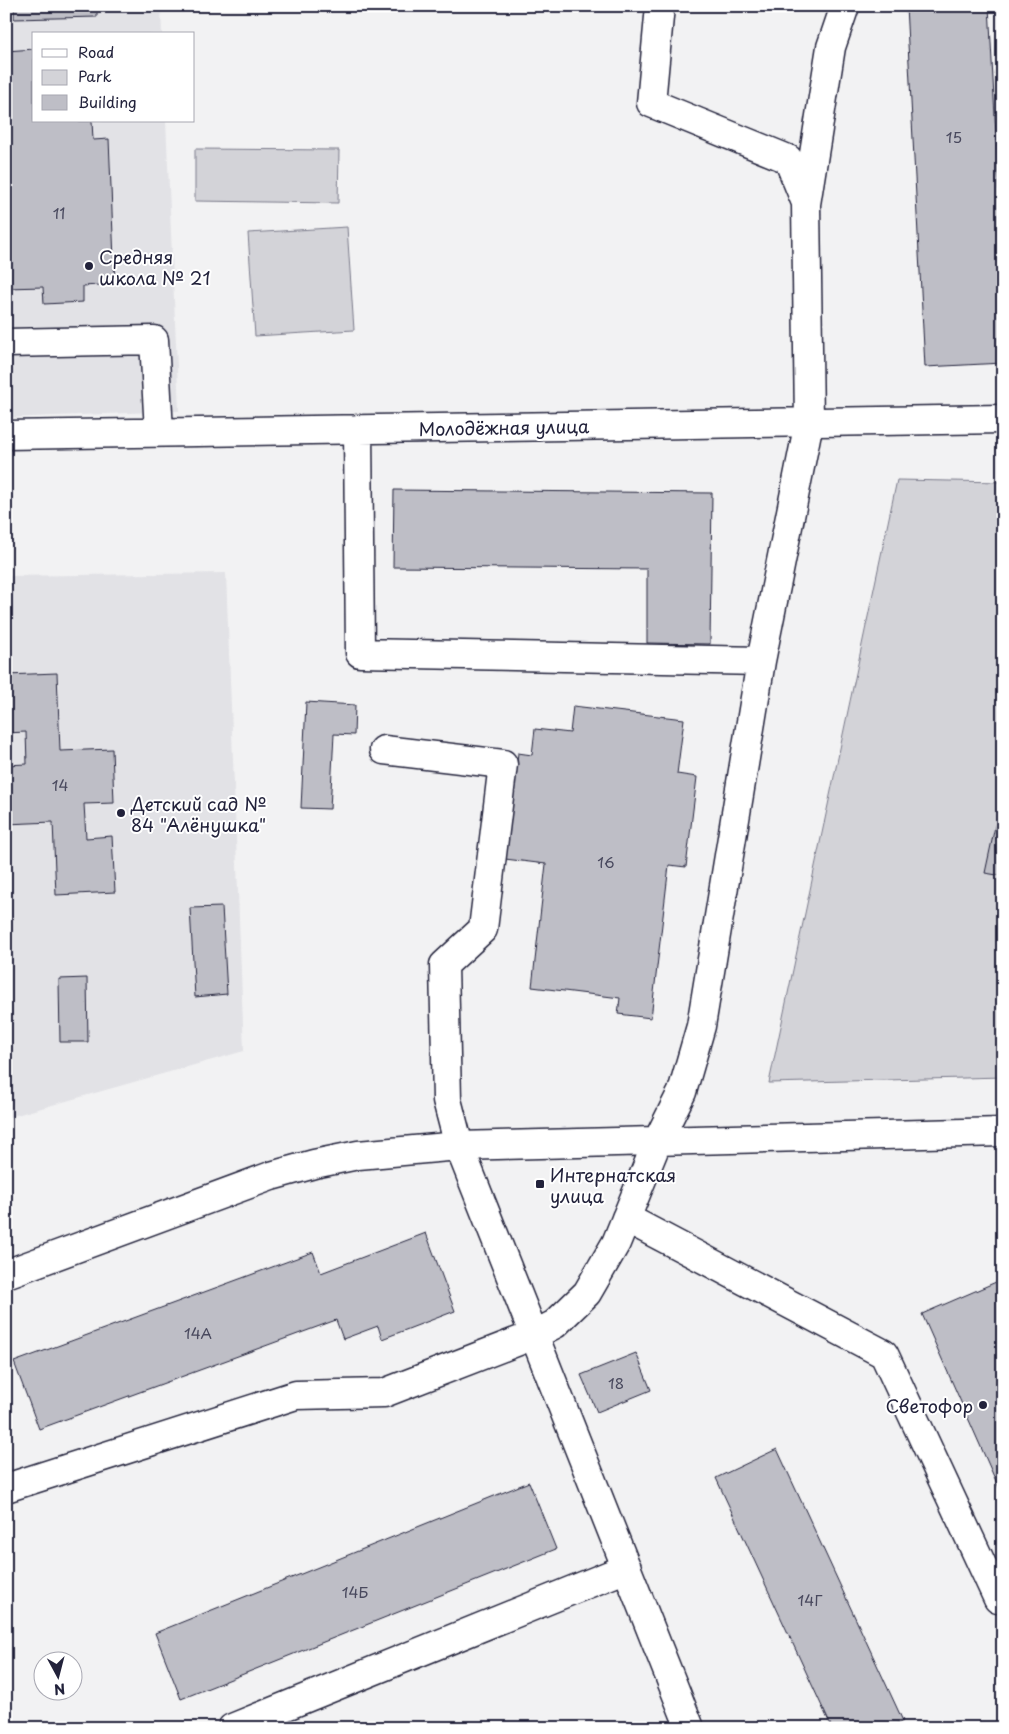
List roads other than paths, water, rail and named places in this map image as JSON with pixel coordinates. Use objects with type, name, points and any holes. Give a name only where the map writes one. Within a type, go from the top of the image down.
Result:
[{"type":"street","points":[[660,6],[651,104],[788,158],[806,204]]},
{"type":"street","points":[[6,1488],[296,1395],[384,1393],[534,1335],[555,1324],[587,1293],[616,1243],[658,1140],[682,1092],[701,1026],[761,661],[809,422],[806,204],[831,47],[844,6]]},
{"type":"street","points":[[6,343],[154,340],[159,432]]},
{"type":"street","name":"Молодёжная улица","points":[[6,435],[1003,419]]},
{"type":"street","points":[[358,429],[360,653],[761,661]]},
{"type":"street","points":[[384,750],[503,764],[483,929],[444,965],[447,1100],[459,1146],[690,1728]]},
{"type":"street","points":[[6,1274],[271,1176],[358,1155],[459,1146],[1003,1132]]},
{"type":"street","points":[[626,1218],[884,1354],[998,1600]]},
{"type":"street","points":[[232,1728],[627,1568]]},
{"type":"place","name":"Средняя школа № 21","points":[[89,266]]},
{"type":"place","name":"Детский сад № 84 \"Алёнушка\"","points":[[121,813]]},
{"type":"place","name":"Интернатская улица","points":[[540,1184]]},
{"type":"place","name":"Светофор","points":[[983,1405]]}]
